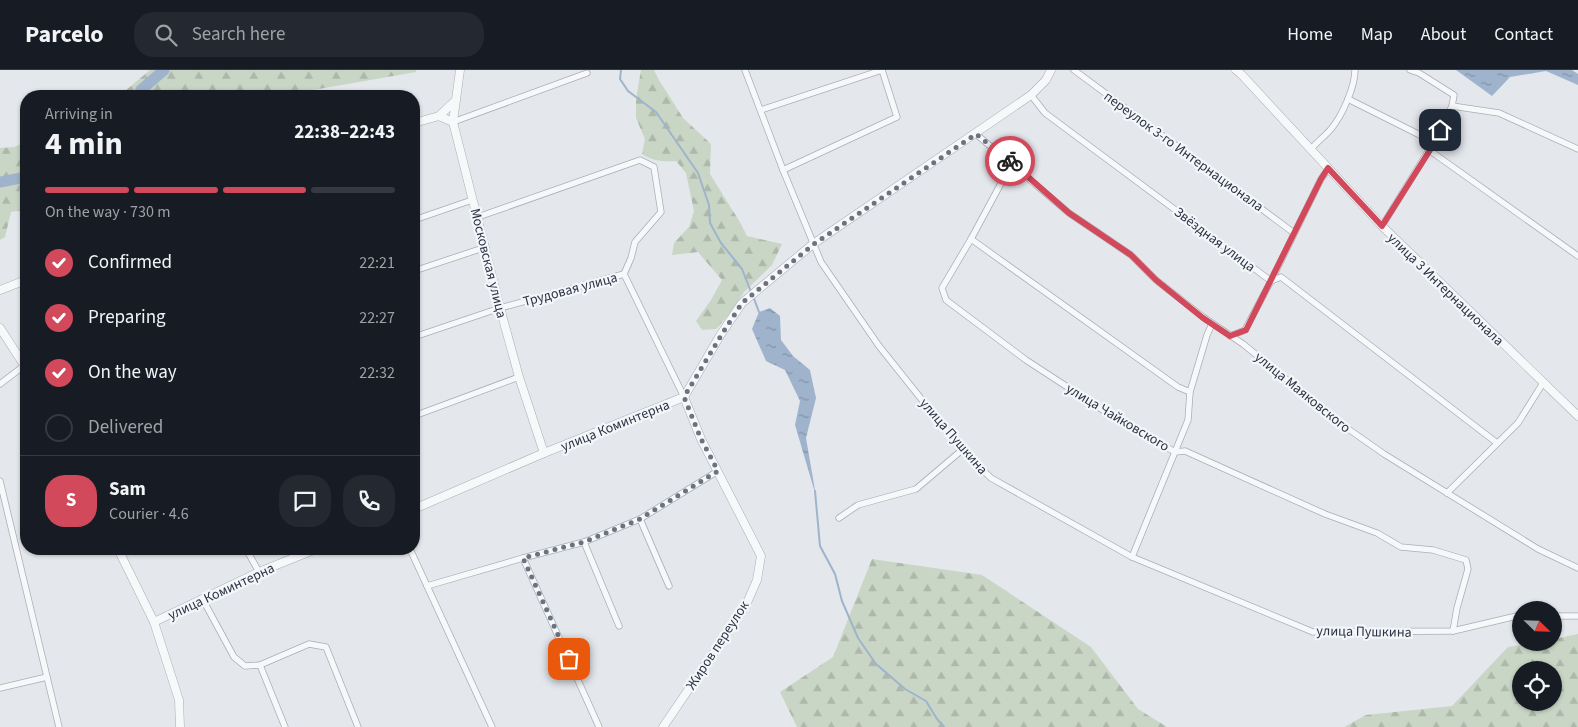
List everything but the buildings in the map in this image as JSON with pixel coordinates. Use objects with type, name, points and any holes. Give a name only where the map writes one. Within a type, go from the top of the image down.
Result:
[{"type":"street","name":"Московская улица","points":[[460,70],[453,122],[519,378],[544,453]]},
{"type":"street","name":"улица Пушкина","points":[[745,70],[821,262],[879,346],[962,450],[991,478],[1132,557],[1313,632],[1453,631],[1512,617]]},
{"type":"street","points":[[761,110],[882,70],[897,117],[783,170]]},
{"type":"street","points":[[814,244],[1031,95],[1046,80],[1051,70]]},
{"type":"street","name":"переулок 3-го Интернационала","points":[[1074,70],[1294,233]]},
{"type":"street","name":"улица 3 Интернационала","points":[[1236,70],[1382,226],[1578,416]]},
{"type":"street","points":[[1310,148],[1332,128],[1348,99],[1355,79],[1355,70]]},
{"type":"street","points":[[1382,226],[1430,150],[1452,106],[1454,95],[1419,73],[1410,70]]},
{"type":"street","points":[[439,116],[453,122],[587,73]]},
{"type":"street","name":"Звёздная улица","points":[[1031,95],[1046,113],[1271,281],[1281,277],[1497,443]]},
{"type":"street","points":[[1348,99],[1434,142]]},
{"type":"street","points":[[420,121],[439,116],[456,100]]},
{"type":"street","points":[[1452,106],[1499,113],[1578,149]]},
{"type":"street","name":"улица Маяковского","points":[[976,134],[1069,213],[1131,255],[1156,280],[1212,324],[1243,344],[1344,426],[1384,454],[1538,549],[1578,568]]},
{"type":"street","points":[[1430,150],[1578,256]]},
{"type":"street","points":[[478,217],[640,160],[654,167],[661,212],[635,242],[624,274]]},
{"type":"street","name":"улица Чайковского","points":[[1012,163],[971,240],[942,288],[946,300],[1026,360],[1115,418],[1175,452],[1185,451],[1325,514],[1377,533],[1401,547],[1434,550],[1466,560],[1468,569],[1457,608],[1453,631]]},
{"type":"street","points":[[1230,336],[1246,330],[1328,168]]},
{"type":"street","points":[[420,218],[472,200]]},
{"type":"street","points":[[971,240],[1178,387],[1190,392]]},
{"type":"street","name":"улица Коминтерна","points":[[420,507],[544,453],[684,397],[742,303],[814,244]]},
{"type":"street","points":[[420,269],[486,247]]},
{"type":"street","name":"Трудовая улица","points":[[420,336],[500,308],[624,274],[684,397]]},
{"type":"street","points":[[0,290],[20,282]]},
{"type":"street","points":[[1132,557],[1188,420],[1190,392],[1212,324]]},
{"type":"street","points":[[0,328],[20,358]]},
{"type":"street","points":[[0,384],[20,370]]},
{"type":"street","points":[[420,414],[519,378]]},
{"type":"street","points":[[1447,493],[1518,423],[1543,383]]},
{"type":"street","name":"Жиров переулок","points":[[663,727],[746,604],[757,580],[762,556],[701,439],[684,397]]},
{"type":"street","points":[[839,518],[858,504],[916,489],[962,450]]},
{"type":"street","points":[[427,586],[584,542],[640,519],[718,471]]},
{"type":"street","points":[[0,481],[59,727]]},
{"type":"street","points":[[640,519],[669,586]]},
{"type":"street","points":[[584,542],[619,626]]},
{"type":"street","points":[[121,555],[154,622],[179,700],[180,727]]},
{"type":"street","points":[[249,555],[259,572]]},
{"type":"street","name":"улица Коминтерна","points":[[154,622],[259,572],[301,555]]},
{"type":"street","points":[[413,555],[492,727]]},
{"type":"street","points":[[523,558],[599,727]]},
{"type":"street","points":[[202,598],[234,657],[245,666],[260,665],[309,644],[326,647],[358,727]]},
{"type":"street","points":[[1562,616],[1578,616]]},
{"type":"street","points":[[260,665],[285,727]]},
{"type":"street","points":[[0,688],[47,677]]},
{"type":"green space","points":[[150,70],[416,70],[416,72],[313,90],[126,90]]},
{"type":"green space","points":[[641,70],[654,70],[683,118],[711,144],[710,174],[747,236],[782,244],[772,265],[744,292],[732,311],[716,329],[702,330],[696,321],[722,280],[698,252],[672,255],[674,243],[689,227],[694,211],[686,173],[676,161],[658,160],[642,154],[645,139],[636,118],[636,99]]},
{"type":"green space","points":[[20,144],[20,211],[11,212],[5,237],[0,240],[0,148]]},
{"type":"green space","points":[[872,559],[982,575],[1091,647],[1138,709],[1167,727],[797,727],[780,692],[833,657]]},
{"type":"green space","points":[[1578,634],[1578,727],[1344,727],[1366,715],[1452,706],[1508,647],[1512,646],[1512,651],[1562,651],[1562,637]]},
{"type":"water","points":[[1456,70],[1572,70],[1578,74],[1578,85],[1546,71],[1510,77],[1492,96]]},
{"type":"water","points":[[770,308],[780,316],[781,340],[793,356],[810,370],[816,398],[806,438],[816,496],[795,425],[800,401],[785,370],[766,361],[752,329],[759,312]]},
{"type":"waterway","points":[[141,90],[164,70]]},
{"type":"waterway","points":[[621,70],[620,79],[628,91],[656,112],[698,173],[709,205],[710,223],[721,243],[742,269],[751,292]]},
{"type":"waterway","points":[[0,182],[20,178]]},
{"type":"waterway","points":[[753,296],[759,312]]},
{"type":"waterway","points":[[815,491],[820,546],[835,574],[842,601],[858,638],[876,664],[905,689],[926,701],[944,727]]},
{"type":"way so far","points":[[569,659],[523,558],[584,542],[640,519],[718,471],[701,439],[684,397],[742,303],[814,244],[976,134],[1010,161]]},
{"type":"route","points":[[1010,161],[1069,213],[1131,255],[1156,280],[1203,318],[1230,336],[1246,330],[1328,168],[1382,226],[1430,150],[1440,130]]}]
